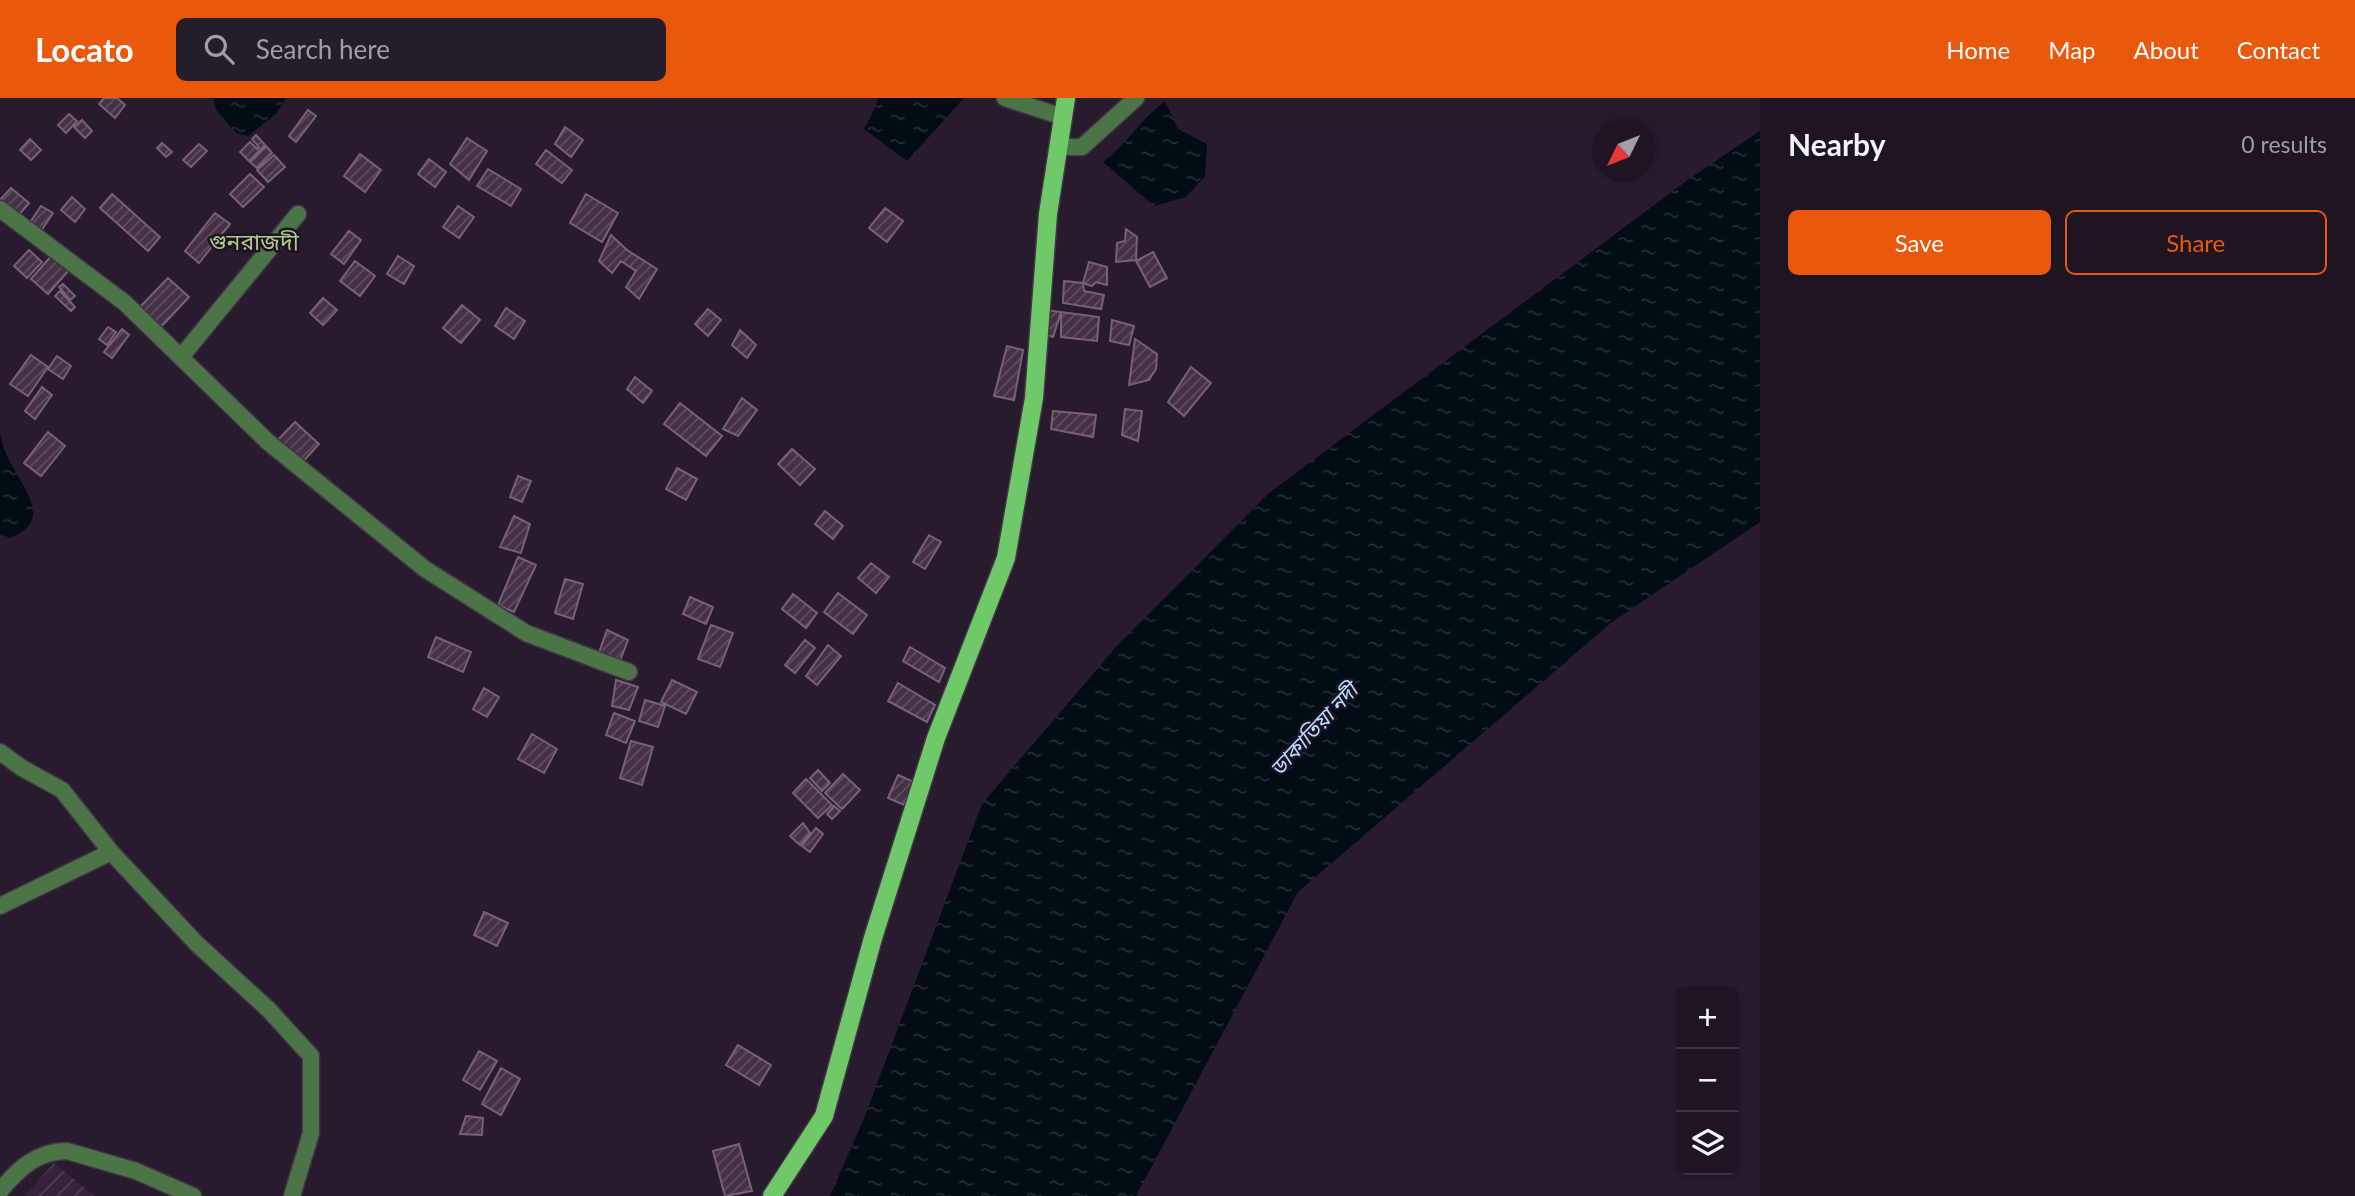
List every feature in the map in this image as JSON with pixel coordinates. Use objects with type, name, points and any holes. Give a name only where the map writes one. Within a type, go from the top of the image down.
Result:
[{"type":"main road","points":[[772,1196],[824,1116],[873,938],[936,738],[1006,558],[1034,398],[1048,214],[1066,98]]},
{"type":"street","points":[[1005,98],[1063,117]]},
{"type":"street","points":[[1058,147],[1082,147],[1136,98]]},
{"type":"street","points":[[181,357],[298,214]]},
{"type":"street","points":[[3,218],[125,303],[268,442],[425,569],[526,632],[629,672]]},
{"type":"street","points":[[0,752],[22,768],[62,790],[111,852],[196,943],[269,1010],[311,1056],[311,1133],[292,1196]]},
{"type":"street","points":[[0,906],[111,852]]},
{"type":"street","points":[[0,1191],[18,1169],[55,1151],[67,1151],[136,1171],[193,1196]]},
{"type":"shaded area","points":[[54,1163],[95,1196],[25,1196]]},
{"type":"water","points":[[214,98],[286,98],[276,114],[248,136],[236,133],[216,110]]},
{"type":"water","points":[[878,98],[964,98],[907,161],[864,129]]},
{"type":"water","points":[[1165,101],[1178,129],[1207,144],[1205,176],[1186,197],[1154,206],[1103,162]]},
{"type":"water","name":"ডাকাতিয়া নদী","points":[[1760,131],[1760,522],[1612,622],[1298,892],[1136,1196],[830,1196],[865,1116],[982,804],[1116,647],[1269,493],[1689,179]]},
{"type":"water","points":[[0,434],[8,458],[29,496],[33,515],[23,531],[10,538],[0,534]]},
{"type":"building","points":[[104,98],[117,98],[125,105],[115,118],[99,104]]},
{"type":"building","points":[[308,110],[316,116],[296,142],[289,136]]},
{"type":"building","points":[[69,114],[77,121],[66,133],[58,125]]},
{"type":"building","points":[[82,120],[92,131],[85,138],[74,127]]},
{"type":"building","points":[[565,127],[583,140],[571,157],[555,144]]},
{"type":"building","points":[[256,135],[265,145],[249,161],[240,152],[250,142],[257,149],[259,147],[252,139]]},
{"type":"building","points":[[467,138],[487,151],[469,180],[450,164]]},
{"type":"building","points":[[30,139],[41,150],[31,160],[20,150]]},
{"type":"building","points":[[162,143],[172,152],[166,157],[157,148]]},
{"type":"building","points":[[199,144],[207,151],[191,167],[183,160]]},
{"type":"building","points":[[266,146],[272,153],[257,168],[250,162]]},
{"type":"building","points":[[546,150],[572,170],[562,183],[536,164]]},
{"type":"building","points":[[360,154],[381,170],[365,192],[344,176]]},
{"type":"building","points":[[274,155],[285,167],[268,182],[257,170]]},
{"type":"building","points":[[429,159],[446,172],[435,187],[418,174]]},
{"type":"building","points":[[488,169],[521,189],[511,206],[477,186]]},
{"type":"building","points":[[250,174],[264,187],[243,207],[230,194]]},
{"type":"building","points":[[11,188],[29,203],[17,217],[0,203]]},
{"type":"building","points":[[112,194],[160,237],[148,251],[100,208]]},
{"type":"building","points":[[586,194],[618,213],[602,242],[570,223]]},
{"type":"building","points":[[72,197],[85,209],[75,222],[61,210]]},
{"type":"building","points":[[41,206],[53,213],[39,234],[27,227]]},
{"type":"building","points":[[458,206],[474,217],[459,238],[443,227]]},
{"type":"building","points":[[885,208],[903,221],[887,242],[869,228]]},
{"type":"building","points":[[215,213],[230,224],[199,263],[185,251]]},
{"type":"building","points":[[1126,229],[1137,237],[1136,260],[1116,262],[1117,243],[1125,241]]},
{"type":"building","points":[[349,231],[361,240],[344,264],[331,254]]},
{"type":"building","points":[[611,235],[627,250],[657,269],[639,299],[626,287],[636,271],[621,261],[612,273],[599,261]]},
{"type":"building","points":[[29,250],[42,262],[27,278],[14,266]]},
{"type":"building","points":[[1153,252],[1167,278],[1150,287],[1136,261]]},
{"type":"building","points":[[52,255],[69,270],[48,294],[31,279]]},
{"type":"building","points":[[398,256],[414,266],[404,284],[387,274]]},
{"type":"building","points":[[355,261],[375,276],[360,296],[340,281]]},
{"type":"building","points":[[1089,262],[1107,267],[1107,285],[1096,282],[1092,286],[1083,283]]},
{"type":"building","points":[[168,278],[189,297],[160,328],[139,308]]},
{"type":"building","points":[[1064,281],[1083,283],[1084,291],[1104,295],[1101,309],[1063,303]]},
{"type":"building","points":[[63,284],[75,296],[70,300],[59,287]]},
{"type":"building","points":[[60,291],[75,307],[71,311],[55,296]]},
{"type":"building","points":[[323,298],[337,310],[323,325],[310,313]]},
{"type":"building","points":[[462,305],[480,320],[461,343],[443,328]]},
{"type":"building","points":[[506,308],[525,321],[514,339],[495,326]]},
{"type":"building","points":[[708,309],[721,320],[708,336],[695,324]]},
{"type":"building","points":[[1045,310],[1061,312],[1053,337],[1039,332]]},
{"type":"building","points":[[1061,312],[1099,317],[1097,341],[1061,337]]},
{"type":"building","points":[[1112,320],[1134,326],[1129,345],[1110,341]]},
{"type":"building","points":[[108,327],[116,332],[107,345],[99,339]]},
{"type":"building","points":[[122,329],[129,335],[112,358],[104,352]]},
{"type":"building","points":[[740,330],[756,345],[747,358],[732,345]]},
{"type":"building","points":[[1135,339],[1157,354],[1156,369],[1149,380],[1129,385]]},
{"type":"building","points":[[1007,346],[1023,350],[1014,400],[994,396]]},
{"type":"building","points":[[31,355],[48,367],[28,396],[10,384]]},
{"type":"building","points":[[57,356],[71,366],[63,379],[48,369]]},
{"type":"building","points":[[1191,367],[1211,383],[1184,416],[1168,402]]},
{"type":"building","points":[[635,377],[652,391],[643,403],[627,389]]},
{"type":"building","points":[[42,387],[52,395],[35,419],[25,411]]},
{"type":"building","points":[[742,398],[757,410],[738,436],[723,429]]},
{"type":"building","points":[[680,403],[722,436],[706,456],[664,424]]},
{"type":"building","points":[[1125,409],[1142,411],[1138,441],[1122,435]]},
{"type":"building","points":[[1053,411],[1096,415],[1093,437],[1051,429]]},
{"type":"building","points":[[295,422],[319,444],[299,466],[275,443]]},
{"type":"building","points":[[48,432],[65,446],[41,476],[24,463]]},
{"type":"building","points":[[792,449],[815,469],[800,485],[778,464]]},
{"type":"building","points":[[677,468],[697,479],[686,500],[666,489]]},
{"type":"building","points":[[518,476],[531,481],[522,502],[510,497]]},
{"type":"building","points":[[825,511],[843,526],[833,539],[815,524]]},
{"type":"building","points":[[514,516],[530,524],[521,553],[500,547]]},
{"type":"building","points":[[929,535],[941,542],[925,569],[913,562]]},
{"type":"building","points":[[518,557],[536,565],[514,612],[498,605]]},
{"type":"building","points":[[871,563],[889,577],[876,593],[858,578]]},
{"type":"building","points":[[565,579],[583,584],[573,619],[555,613]]},
{"type":"building","points":[[838,593],[867,615],[853,634],[824,612]]},
{"type":"building","points":[[793,594],[817,613],[806,628],[782,609]]},
{"type":"building","points":[[690,597],[713,607],[706,624],[683,614]]},
{"type":"building","points":[[711,625],[733,633],[720,667],[698,659]]},
{"type":"building","points":[[607,630],[628,640],[616,671],[596,661]]},
{"type":"building","points":[[436,637],[471,652],[463,672],[428,657]]},
{"type":"building","points":[[805,640],[815,648],[795,673],[785,665]]},
{"type":"building","points":[[828,645],[841,656],[817,685],[806,676]]},
{"type":"building","points":[[910,647],[945,668],[939,682],[903,661]]},
{"type":"building","points":[[616,680],[638,687],[629,710],[612,706]]},
{"type":"building","points":[[672,680],[697,692],[686,714],[661,702]]},
{"type":"building","points":[[898,683],[935,705],[927,722],[888,701]]},
{"type":"building","points":[[484,688],[499,697],[487,717],[473,709]]},
{"type":"building","points":[[645,700],[665,706],[658,727],[639,721]]},
{"type":"building","points":[[614,713],[635,721],[626,743],[606,735]]},
{"type":"building","points":[[532,734],[557,749],[544,773],[518,759]]},
{"type":"building","points":[[631,741],[653,747],[642,785],[620,778]]},
{"type":"building","points":[[818,770],[830,783],[822,791],[810,778]]},
{"type":"building","points":[[843,774],[860,790],[842,809],[825,793]]},
{"type":"building","points":[[898,775],[914,782],[904,805],[888,798]]},
{"type":"building","points":[[806,779],[832,805],[818,818],[793,793]]},
{"type":"building","points":[[834,806],[840,811],[832,819],[827,814]]},
{"type":"building","points":[[803,823],[810,833],[800,845],[790,836]]},
{"type":"building","points":[[816,828],[823,834],[810,852],[802,846]]},
{"type":"building","points":[[484,912],[508,923],[497,946],[474,935]]},
{"type":"building","points":[[738,1045],[771,1065],[759,1085],[726,1065]]},
{"type":"building","points":[[479,1051],[497,1061],[480,1090],[463,1080]]},
{"type":"building","points":[[501,1068],[520,1079],[501,1115],[482,1104]]},
{"type":"building","points":[[466,1116],[483,1118],[482,1135],[460,1134]]},
{"type":"building","points":[[739,1144],[752,1191],[725,1196],[713,1151]]},
{"type":"district","name":"গুনরাজদী","points":[[254,242]]}]
